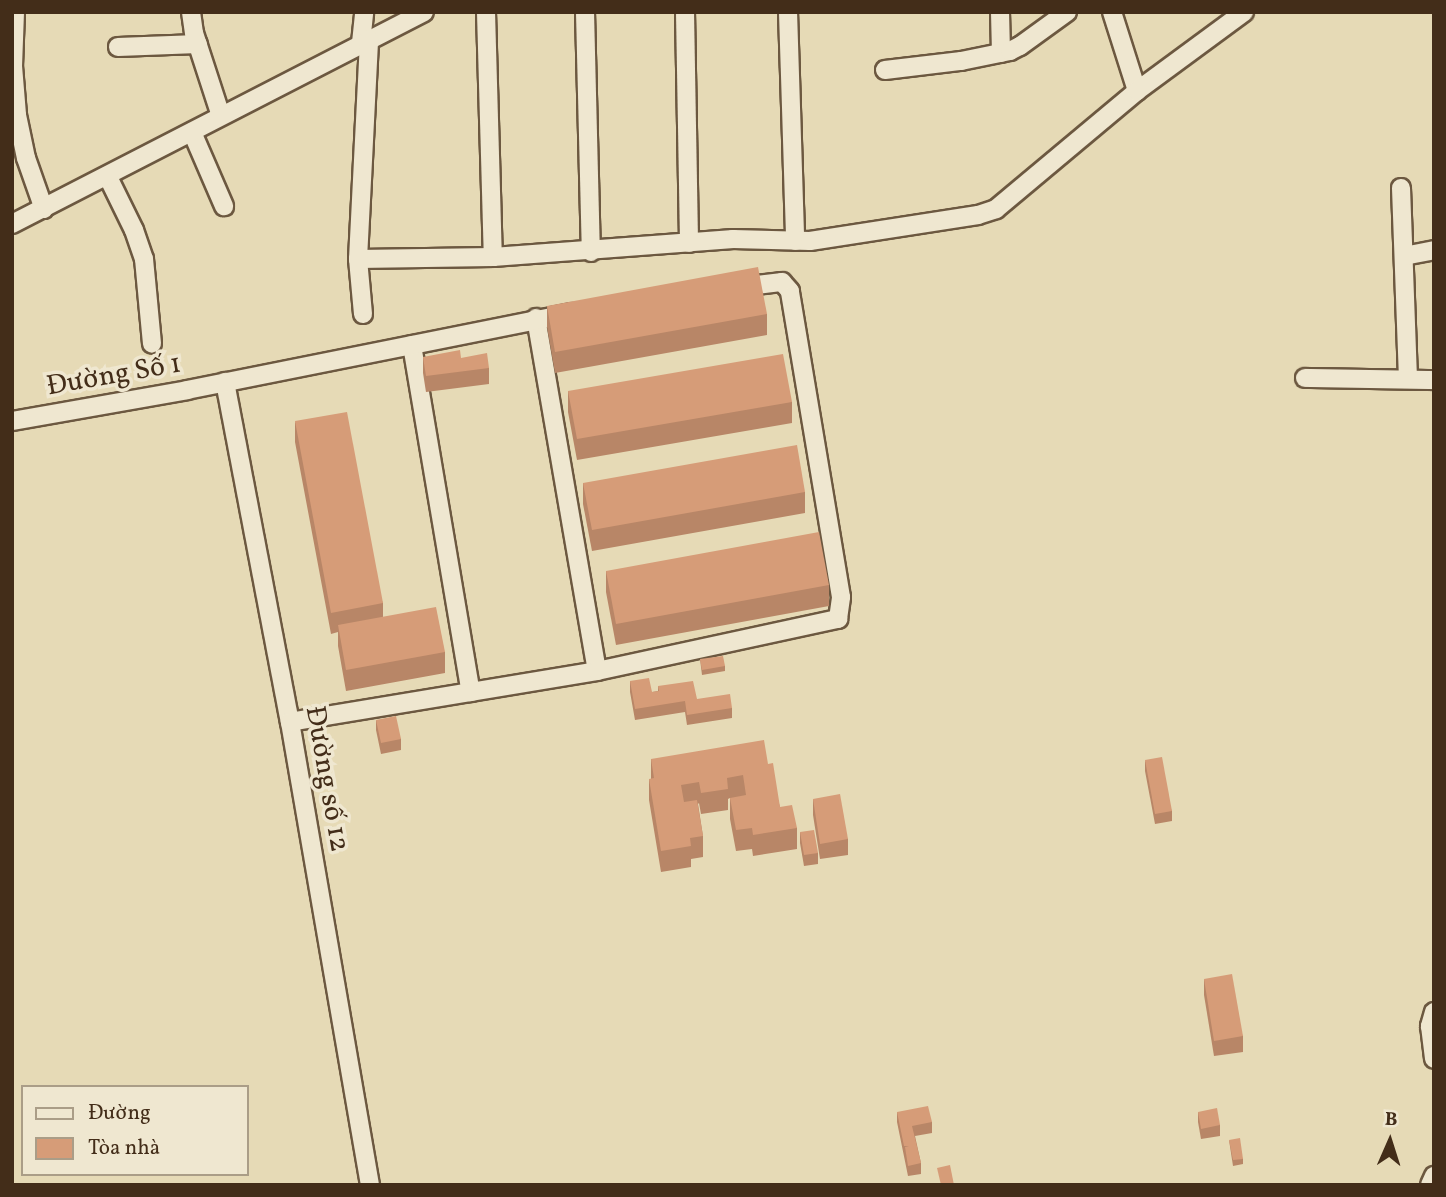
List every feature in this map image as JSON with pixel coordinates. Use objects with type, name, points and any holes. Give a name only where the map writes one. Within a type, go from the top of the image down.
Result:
[{"type":"street","points":[[15,12],[13,66],[17,115],[26,158],[44,209]]},
{"type":"street","points":[[191,12],[198,44],[222,116]]},
{"type":"street","points":[[363,314],[358,259],[364,12]]},
{"type":"street","points":[[12,224],[108,177],[424,12]]},
{"type":"street","points":[[486,12],[494,257]]},
{"type":"street","points":[[585,12],[591,252]]},
{"type":"street","points":[[685,12],[689,243]]},
{"type":"street","points":[[788,12],[795,241]]},
{"type":"street","points":[[1000,12],[1001,53]]},
{"type":"street","points":[[885,70],[1001,53],[1020,46],[1067,12]]},
{"type":"street","points":[[1112,12],[1137,92]]},
{"type":"street","points":[[358,259],[494,257],[768,238],[795,241],[880,232],[978,215],[996,209],[1137,92],[1244,12]]},
{"type":"street","points":[[118,47],[198,44]]},
{"type":"street","points":[[192,132],[224,206]]},
{"type":"street","points":[[108,177],[134,230],[144,259],[152,344]]},
{"type":"street","points":[[1401,188],[1408,379]]},
{"type":"street","points":[[1404,257],[1434,250]]},
{"type":"street","points":[[290,722],[597,671],[838,619],[842,609],[790,291],[782,282],[720,290]]},
{"type":"street","name":"Đường Số 1","points":[[12,421],[225,383],[536,318],[589,310]]},
{"type":"street","points":[[536,318],[597,671]]},
{"type":"street","points":[[412,345],[471,692]]},
{"type":"street","points":[[1305,378],[1434,380]]},
{"type":"street","name":"Đường số 12","points":[[225,383],[290,722],[370,1185]]},
{"type":"street","points":[[1434,1012],[1430,1026],[1434,1059]]},
{"type":"street","points":[[1430,1185],[1434,1176]]},
{"type":"building","points":[[758,267],[767,314],[555,352],[547,306]]},
{"type":"building","points":[[460,350],[461,358],[487,353],[489,368],[426,376],[423,357]]},
{"type":"building","points":[[783,354],[792,402],[577,439],[568,391]]},
{"type":"building","points":[[347,412],[383,603],[331,613],[295,421]]},
{"type":"building","points":[[797,445],[805,492],[592,530],[583,483]]},
{"type":"building","points":[[819,532],[829,585],[616,624],[606,571]]},
{"type":"building","points":[[436,607],[445,652],[346,670],[338,625]]},
{"type":"building","points":[[723,656],[725,666],[702,670],[700,659]]},
{"type":"building","points":[[649,678],[652,692],[659,691],[658,686],[693,681],[697,699],[730,694],[732,708],[687,715],[685,701],[635,709],[630,681]]},
{"type":"building","points":[[396,716],[401,739],[381,743],[376,720]]},
{"type":"building","points":[[764,740],[768,764],[773,763],[780,807],[792,805],[797,828],[753,835],[752,828],[736,830],[730,798],[746,795],[743,775],[727,778],[728,789],[701,793],[699,782],[681,785],[684,802],[697,800],[703,836],[690,838],[691,846],[661,851],[649,779],[654,778],[651,759]]},
{"type":"building","points":[[1162,757],[1172,811],[1155,814],[1145,760]]},
{"type":"building","points":[[840,794],[848,839],[820,844],[813,799]]},
{"type":"building","points":[[814,830],[818,853],[804,855],[800,832]]},
{"type":"building","points":[[1232,974],[1243,1036],[1214,1041],[1204,979]]},
{"type":"building","points":[[928,1106],[932,1122],[912,1126],[921,1163],[908,1166],[905,1147],[909,1146],[904,1146],[897,1112]]},
{"type":"building","points":[[1217,1108],[1220,1125],[1201,1129],[1198,1112]]},
{"type":"building","points":[[1240,1138],[1243,1159],[1233,1160],[1229,1140]]},
{"type":"building","points":[[950,1165],[954,1185],[941,1185],[937,1168]]}]
